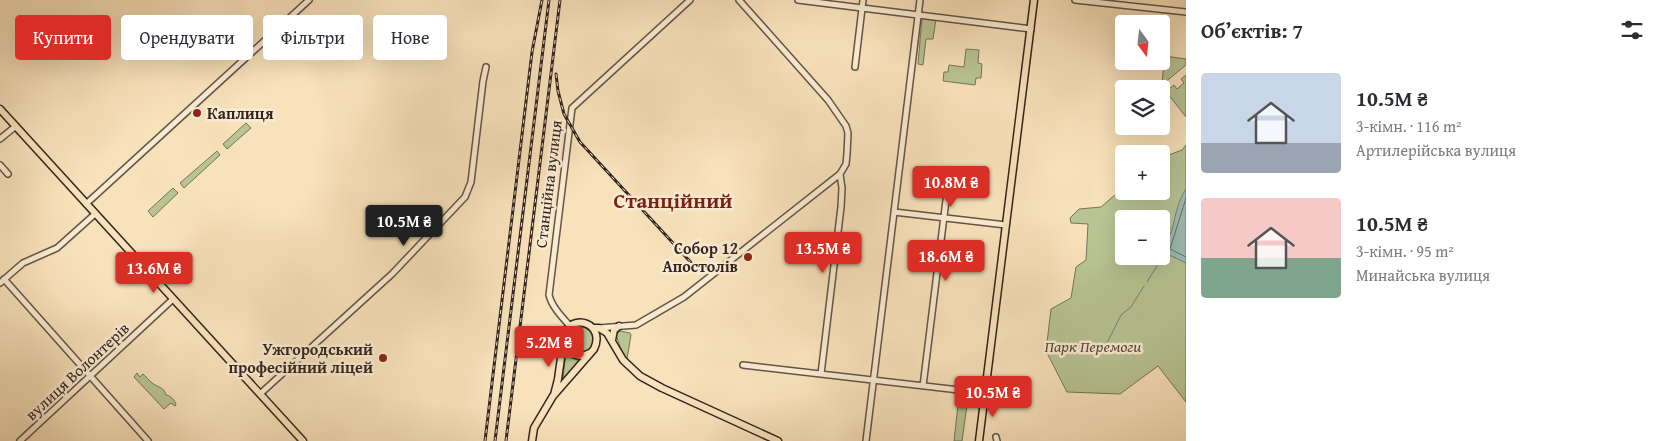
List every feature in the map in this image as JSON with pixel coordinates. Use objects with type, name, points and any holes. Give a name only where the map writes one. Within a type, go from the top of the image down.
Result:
[{"type":"main road","points":[[979,441],[1034,0]]},
{"type":"main road","points":[[0,109],[303,441]]},
{"type":"main road","points":[[553,396],[558,379],[565,332],[570,326],[580,322],[607,333],[628,366],[647,380],[778,441]]},
{"type":"main road","points":[[613,343],[614,330],[619,326]]},
{"type":"main road","points":[[596,328],[596,344]]},
{"type":"main road","points":[[532,441],[536,424],[553,396],[596,344],[606,339],[613,343]]},
{"type":"main road","points":[[564,344],[568,352],[576,356],[590,353]]},
{"type":"street","points":[[86,204],[309,0]]},
{"type":"street","name":"Станційна вулиця","points":[[570,326],[559,314],[549,296],[572,108],[690,0]]},
{"type":"street","points":[[596,328],[636,325],[684,297],[840,174],[846,164],[848,133],[846,126],[828,100],[739,0]]},
{"type":"street","points":[[798,0],[1031,29]]},
{"type":"street","points":[[854,67],[863,0]]},
{"type":"street","points":[[866,441],[920,0]]},
{"type":"street","points":[[1075,0],[1186,12]]},
{"type":"street","points":[[260,394],[392,274],[465,197],[471,182],[486,67]]},
{"type":"street","points":[[0,138],[16,126]]},
{"type":"street","points":[[0,165],[8,174]]},
{"type":"street","points":[[821,374],[841,207],[842,181],[840,174]]},
{"type":"street","points":[[924,386],[949,176]]},
{"type":"street","points":[[894,212],[1006,225]]},
{"type":"street","points":[[95,214],[57,248],[23,263],[2,281],[148,441]]},
{"type":"street","name":"вулиця Волонтерів","points":[[20,441],[173,299]]},
{"type":"street","points":[[743,364],[985,393]]},
{"type":"green space","points":[[922,18],[936,19],[933,39],[926,39],[923,65],[918,64]]},
{"type":"green space","points":[[966,49],[979,50],[978,63],[982,64],[981,78],[976,78],[975,85],[943,81],[944,72],[948,72],[949,65],[964,67]]},
{"type":"green space","points":[[1170,57],[1186,59],[1186,65],[1168,80],[1162,80],[1163,70],[1170,70]]},
{"type":"green space","points":[[1186,75],[1186,117],[1170,97],[1170,88],[1174,85],[1177,89],[1184,83],[1181,79]]},
{"type":"green space","points":[[246,123],[251,128],[227,149],[223,144]]},
{"type":"green space","name":"Парк Перемоги","points":[[1186,145],[1186,402],[1158,366],[1120,394],[1067,392],[1046,351],[1051,309],[1071,298],[1076,267],[1086,260],[1088,224],[1071,223],[1070,218],[1079,209],[1101,207],[1115,195],[1115,200],[1170,200],[1170,155],[1182,150]]},
{"type":"green space","points":[[217,151],[220,155],[184,188],[180,183]]},
{"type":"green space","points":[[173,188],[178,193],[153,217],[148,211]]},
{"type":"green space","points":[[580,327],[589,331],[593,340],[589,349],[580,353],[571,349],[567,340],[571,331]]},
{"type":"green space","points":[[620,331],[630,333],[631,335],[627,359],[622,352],[616,335]]},
{"type":"green space","points":[[566,354],[579,361],[564,379],[563,378]]},
{"type":"green space","points":[[137,373],[140,377],[143,374],[152,383],[163,389],[166,395],[174,400],[176,405],[171,403],[164,409],[134,377]]},
{"type":"green space","points":[[959,396],[968,398],[962,441],[954,441]]},
{"type":"water","points":[[1186,189],[1186,263],[1170,255],[1170,235],[1181,198]]},
{"type":"waterway","points":[[1147,282],[1158,265]]},
{"type":"waterway","points":[[1106,345],[1121,315],[1131,307],[1144,286]]},
{"type":"railway","points":[[485,441],[532,52],[542,0]]},
{"type":"railway","points":[[495,441],[549,0]]},
{"type":"railway","points":[[506,441],[560,0]]},
{"type":"railway","points":[[556,74],[564,114],[580,142],[696,268]]},
{"type":"place","name":"Каплиця","points":[[197,113]]},
{"type":"place","name":"Собор 12 Апостолів","points":[[748,257]]},
{"type":"place","name":"Ужгородський професійний ліцей","points":[[383,358]]},
{"type":"district","name":"Станційний","points":[[673,201]]}]
